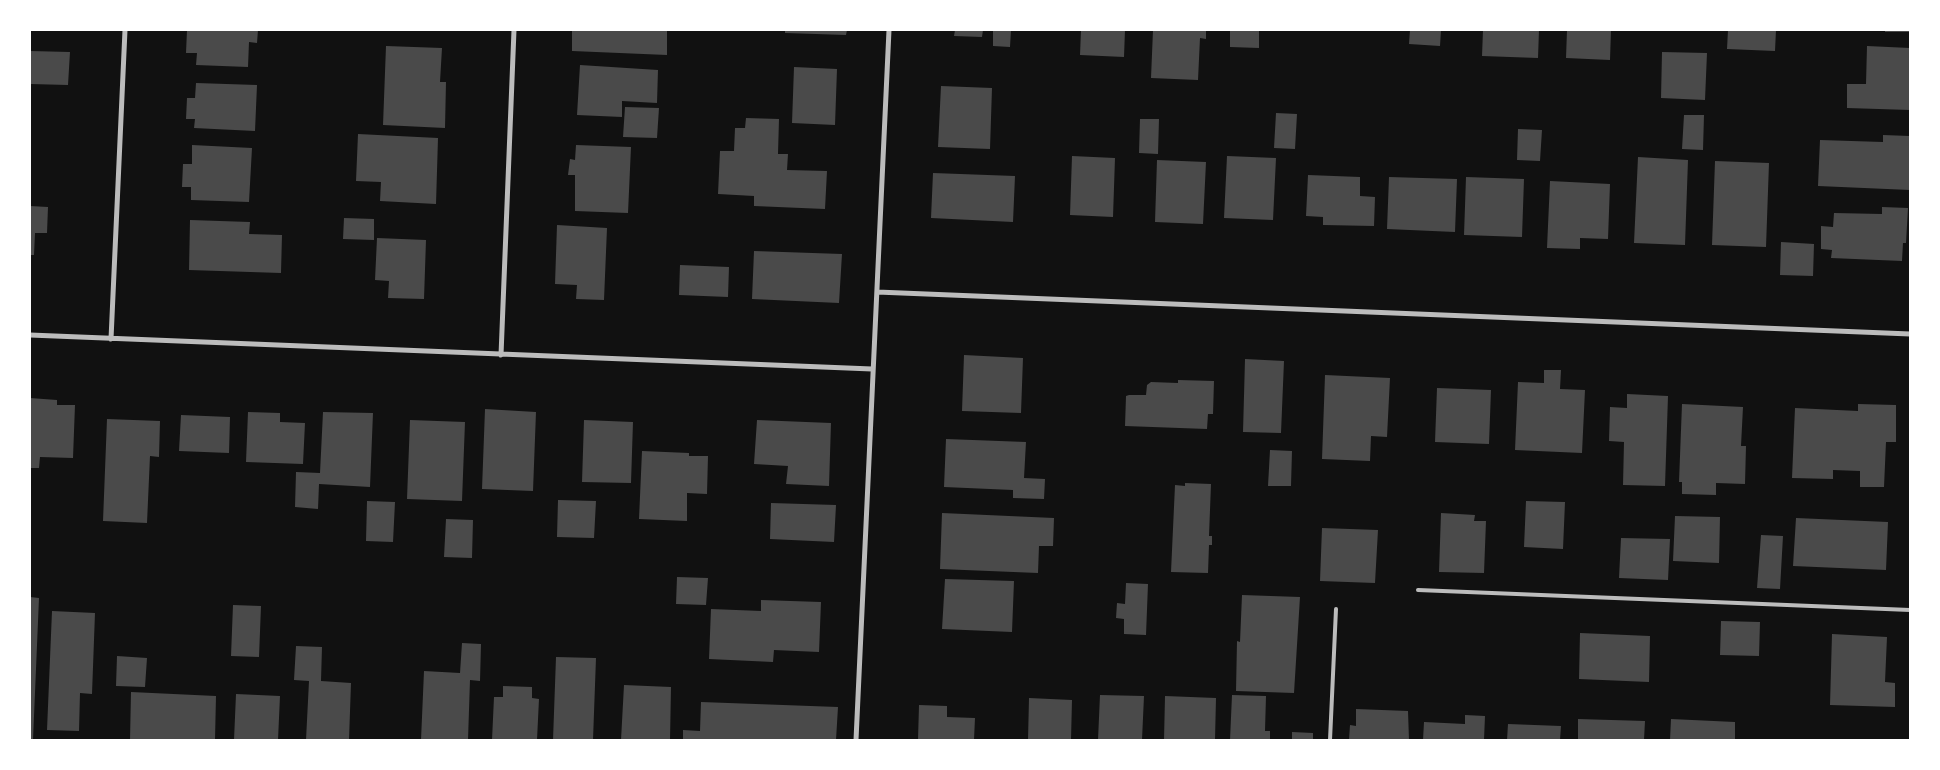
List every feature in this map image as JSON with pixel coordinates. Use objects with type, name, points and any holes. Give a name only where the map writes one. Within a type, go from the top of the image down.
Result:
[{"type":"street","points":[[111,339],[124,30]]},
{"type":"street","points":[[502,355],[514,30]]},
{"type":"street","points":[[856,740],[889,30]]},
{"type":"street","points":[[877,292],[1910,334]]},
{"type":"street","points":[[30,335],[872,369]]},
{"type":"lane","points":[[1418,590],[1910,610]]},
{"type":"lane","points":[[1330,740],[1336,609]]},
{"type":"building","points":[[187,30],[258,30],[257,43],[249,42],[248,67],[196,65],[197,53],[186,53]]},
{"type":"building","points":[[572,30],[667,30],[667,55],[572,51]]},
{"type":"building","points":[[785,30],[847,30],[846,35],[785,33]]},
{"type":"building","points":[[955,30],[983,30],[982,37],[954,36]]},
{"type":"building","points":[[993,30],[1011,30],[1010,47],[993,46]]},
{"type":"building","points":[[1081,30],[1125,30],[1124,57],[1080,55]]},
{"type":"building","points":[[1153,30],[1206,30],[1206,39],[1200,38],[1198,80],[1151,78]]},
{"type":"building","points":[[1230,30],[1259,30],[1259,48],[1230,47]]},
{"type":"building","points":[[1410,30],[1441,30],[1440,46],[1409,44]]},
{"type":"building","points":[[1483,30],[1539,30],[1538,58],[1482,56]]},
{"type":"building","points":[[1567,30],[1611,30],[1610,60],[1566,58]]},
{"type":"building","points":[[1728,30],[1776,30],[1775,51],[1727,49]]},
{"type":"building","points":[[1885,30],[1910,30],[1910,32],[1885,32]]},
{"type":"building","points":[[386,46],[442,48],[440,82],[446,82],[445,128],[383,125]]},
{"type":"building","points":[[1867,46],[1910,48],[1910,110],[1847,108],[1847,84],[1866,84]]},
{"type":"building","points":[[30,51],[70,52],[68,85],[30,84]]},
{"type":"building","points":[[1662,52],[1707,53],[1705,100],[1661,98]]},
{"type":"building","points":[[580,65],[658,70],[657,103],[622,101],[622,117],[577,115]]},
{"type":"building","points":[[794,67],[837,69],[835,125],[792,123]]},
{"type":"building","points":[[196,83],[257,85],[255,131],[194,128],[195,119],[186,119],[187,98],[195,98]]},
{"type":"building","points":[[941,86],[992,88],[990,149],[938,147]]},
{"type":"building","points":[[625,107],[659,108],[657,138],[623,137]]},
{"type":"building","points":[[1276,113],[1297,114],[1295,149],[1274,148]]},
{"type":"building","points":[[1684,115],[1704,115],[1703,150],[1682,149]]},
{"type":"building","points":[[746,118],[779,119],[778,154],[788,154],[787,170],[827,171],[825,209],[754,206],[754,196],[718,194],[720,151],[734,151],[735,128],[745,128]]},
{"type":"building","points":[[1140,119],[1159,119],[1158,154],[1139,153]]},
{"type":"building","points":[[1518,129],[1542,130],[1540,161],[1517,160]]},
{"type":"building","points":[[358,134],[438,138],[436,204],[380,201],[381,182],[356,181]]},
{"type":"building","points":[[1883,135],[1910,136],[1910,190],[1818,186],[1820,140],[1883,142]]},
{"type":"building","points":[[192,145],[252,148],[249,202],[191,200],[191,187],[182,187],[183,164],[192,164]]},
{"type":"building","points":[[576,145],[631,147],[628,213],[575,211],[575,175],[568,175],[570,159],[575,160]]},
{"type":"building","points":[[1072,156],[1115,158],[1113,217],[1070,215]]},
{"type":"building","points":[[1227,156],[1276,158],[1273,220],[1224,218]]},
{"type":"building","points":[[1638,157],[1688,160],[1685,245],[1634,243]]},
{"type":"building","points":[[1157,160],[1206,162],[1203,224],[1155,222]]},
{"type":"building","points":[[1715,161],[1769,163],[1766,247],[1712,245]]},
{"type":"building","points":[[933,173],[1015,176],[1013,222],[931,218]]},
{"type":"building","points":[[1308,175],[1360,177],[1360,196],[1375,197],[1374,226],[1323,225],[1323,217],[1306,216]]},
{"type":"building","points":[[1389,177],[1457,179],[1455,232],[1387,229]]},
{"type":"building","points":[[1466,177],[1524,179],[1522,237],[1464,235]]},
{"type":"building","points":[[1550,181],[1610,184],[1608,239],[1580,238],[1580,249],[1547,248]]},
{"type":"building","points":[[30,206],[48,207],[47,233],[35,233],[34,255],[30,255]]},
{"type":"building","points":[[1882,207],[1908,208],[1906,243],[1903,243],[1902,261],[1831,258],[1832,250],[1821,249],[1821,226],[1833,227],[1834,213],[1882,214]]},
{"type":"building","points":[[344,218],[374,219],[374,240],[343,239]]},
{"type":"building","points":[[190,220],[250,222],[249,234],[282,235],[281,273],[189,270]]},
{"type":"building","points":[[557,225],[607,228],[604,300],[576,299],[577,285],[555,284]]},
{"type":"building","points":[[377,238],[426,240],[424,299],[388,298],[389,281],[375,280]]},
{"type":"building","points":[[1781,242],[1814,244],[1813,276],[1780,275]]},
{"type":"building","points":[[754,251],[842,254],[839,303],[752,299]]},
{"type":"building","points":[[680,265],[729,267],[728,297],[679,295]]},
{"type":"building","points":[[964,355],[1023,358],[1021,413],[962,411]]},
{"type":"building","points":[[1245,359],[1284,361],[1281,433],[1243,432]]},
{"type":"building","points":[[1544,370],[1561,370],[1560,389],[1585,390],[1582,453],[1515,450],[1518,382],[1544,383]]},
{"type":"building","points":[[1325,375],[1390,378],[1387,437],[1371,436],[1370,461],[1322,459]]},
{"type":"building","points":[[1178,380],[1214,381],[1213,414],[1208,414],[1207,429],[1125,426],[1126,396],[1146,395],[1147,385],[1151,382],[1178,383]]},
{"type":"building","points":[[1437,388],[1491,390],[1489,444],[1435,442]]},
{"type":"building","points":[[1627,394],[1668,396],[1665,486],[1623,485],[1624,442],[1609,441],[1610,407],[1627,408]]},
{"type":"building","points":[[30,398],[57,400],[57,405],[75,405],[73,458],[40,457],[39,468],[30,468]]},
{"type":"building","points":[[1682,404],[1743,407],[1741,446],[1746,446],[1745,484],[1716,483],[1716,495],[1682,494],[1682,482],[1679,482]]},
{"type":"building","points":[[1858,404],[1896,405],[1896,442],[1886,442],[1884,487],[1860,487],[1860,471],[1833,470],[1833,479],[1792,478],[1795,408],[1858,411]]},
{"type":"building","points":[[485,409],[536,412],[533,491],[482,489]]},
{"type":"building","points":[[248,412],[280,413],[280,422],[305,423],[303,464],[246,462]]},
{"type":"building","points":[[323,412],[373,413],[370,487],[319,484],[318,509],[295,507],[296,472],[320,473]]},
{"type":"building","points":[[181,415],[230,417],[229,453],[179,451]]},
{"type":"building","points":[[107,419],[160,421],[159,457],[150,456],[147,523],[103,521]]},
{"type":"building","points":[[410,420],[465,422],[462,501],[407,499]]},
{"type":"building","points":[[584,420],[633,422],[631,483],[582,482]]},
{"type":"building","points":[[757,420],[831,423],[829,486],[786,484],[788,466],[754,464]]},
{"type":"building","points":[[946,439],[1026,442],[1024,478],[1045,479],[1044,499],[1013,498],[1013,490],[944,487]]},
{"type":"building","points":[[1270,450],[1292,451],[1291,486],[1268,486]]},
{"type":"building","points":[[642,451],[689,453],[689,456],[708,456],[707,494],[687,493],[687,521],[639,519]]},
{"type":"building","points":[[1185,483],[1211,484],[1209,536],[1212,536],[1212,545],[1209,545],[1208,573],[1171,572],[1175,485],[1185,486]]},
{"type":"building","points":[[558,500],[596,501],[594,538],[557,537]]},
{"type":"building","points":[[367,501],[395,502],[393,542],[366,541]]},
{"type":"building","points":[[1526,501],[1565,502],[1563,549],[1524,547]]},
{"type":"building","points":[[771,503],[836,505],[834,542],[770,539]]},
{"type":"building","points":[[942,513],[1054,518],[1053,546],[1039,546],[1038,573],[940,569]]},
{"type":"building","points":[[1441,513],[1475,515],[1474,521],[1486,521],[1484,573],[1439,572]]},
{"type":"building","points":[[1675,516],[1720,517],[1719,563],[1673,561]]},
{"type":"building","points":[[1796,518],[1888,522],[1886,570],[1793,566]]},
{"type":"building","points":[[446,519],[473,520],[472,558],[444,557]]},
{"type":"building","points":[[1322,528],[1378,530],[1375,583],[1320,581]]},
{"type":"building","points":[[1761,535],[1783,536],[1780,589],[1757,588]]},
{"type":"building","points":[[1621,538],[1670,539],[1668,580],[1619,578]]},
{"type":"building","points":[[677,577],[708,578],[706,605],[676,604]]},
{"type":"building","points":[[945,579],[1014,581],[1012,632],[942,629]]},
{"type":"building","points":[[1126,583],[1148,584],[1146,635],[1124,634],[1124,619],[1116,618],[1117,603],[1125,604]]},
{"type":"building","points":[[1242,595],[1300,597],[1294,693],[1236,691],[1237,641],[1240,642]]},
{"type":"building","points":[[30,597],[39,598],[33,740],[30,740]]},
{"type":"building","points":[[761,600],[821,602],[819,652],[774,650],[773,662],[709,659],[711,609],[761,611]]},
{"type":"building","points":[[233,605],[261,606],[259,657],[231,656]]},
{"type":"building","points":[[52,611],[95,613],[92,694],[80,693],[79,731],[47,730]]},
{"type":"building","points":[[1721,621],[1760,622],[1759,656],[1720,655]]},
{"type":"building","points":[[1580,633],[1650,636],[1649,682],[1579,679]]},
{"type":"building","points":[[1832,634],[1887,637],[1885,682],[1895,683],[1895,707],[1830,705]]},
{"type":"building","points":[[462,643],[481,644],[480,681],[470,680],[468,740],[421,740],[424,671],[460,673]]},
{"type":"building","points":[[296,646],[322,647],[321,681],[351,683],[349,740],[306,740],[309,681],[294,680]]},
{"type":"building","points":[[117,656],[147,658],[145,687],[116,686]]},
{"type":"building","points":[[556,657],[596,658],[593,740],[553,740]]},
{"type":"building","points":[[624,685],[671,687],[670,740],[621,740]]},
{"type":"building","points":[[503,686],[532,687],[532,698],[539,699],[537,740],[492,740],[494,697],[503,697]]},
{"type":"building","points":[[131,692],[216,696],[215,740],[130,740]]},
{"type":"building","points":[[236,694],[280,696],[278,740],[234,740]]},
{"type":"building","points":[[1100,695],[1144,696],[1142,740],[1098,740]]},
{"type":"building","points":[[1232,695],[1266,696],[1265,731],[1270,731],[1270,740],[1230,740]]},
{"type":"building","points":[[1165,696],[1216,698],[1215,740],[1164,740]]},
{"type":"building","points":[[1029,698],[1072,700],[1071,740],[1028,740]]},
{"type":"building","points":[[701,702],[838,707],[836,740],[683,740],[683,730],[700,731]]},
{"type":"building","points":[[919,705],[947,706],[947,717],[975,718],[974,740],[918,740]]},
{"type":"building","points":[[1356,709],[1408,711],[1409,740],[1349,740],[1350,725],[1356,726]]},
{"type":"building","points":[[1465,715],[1485,716],[1484,740],[1423,740],[1424,722],[1465,724]]},
{"type":"building","points":[[1578,719],[1645,721],[1644,740],[1578,740]]},
{"type":"building","points":[[1671,719],[1735,722],[1735,740],[1670,740]]},
{"type":"building","points":[[1508,724],[1561,726],[1560,740],[1507,740]]},
{"type":"building","points":[[1292,732],[1313,733],[1313,740],[1292,740]]}]
